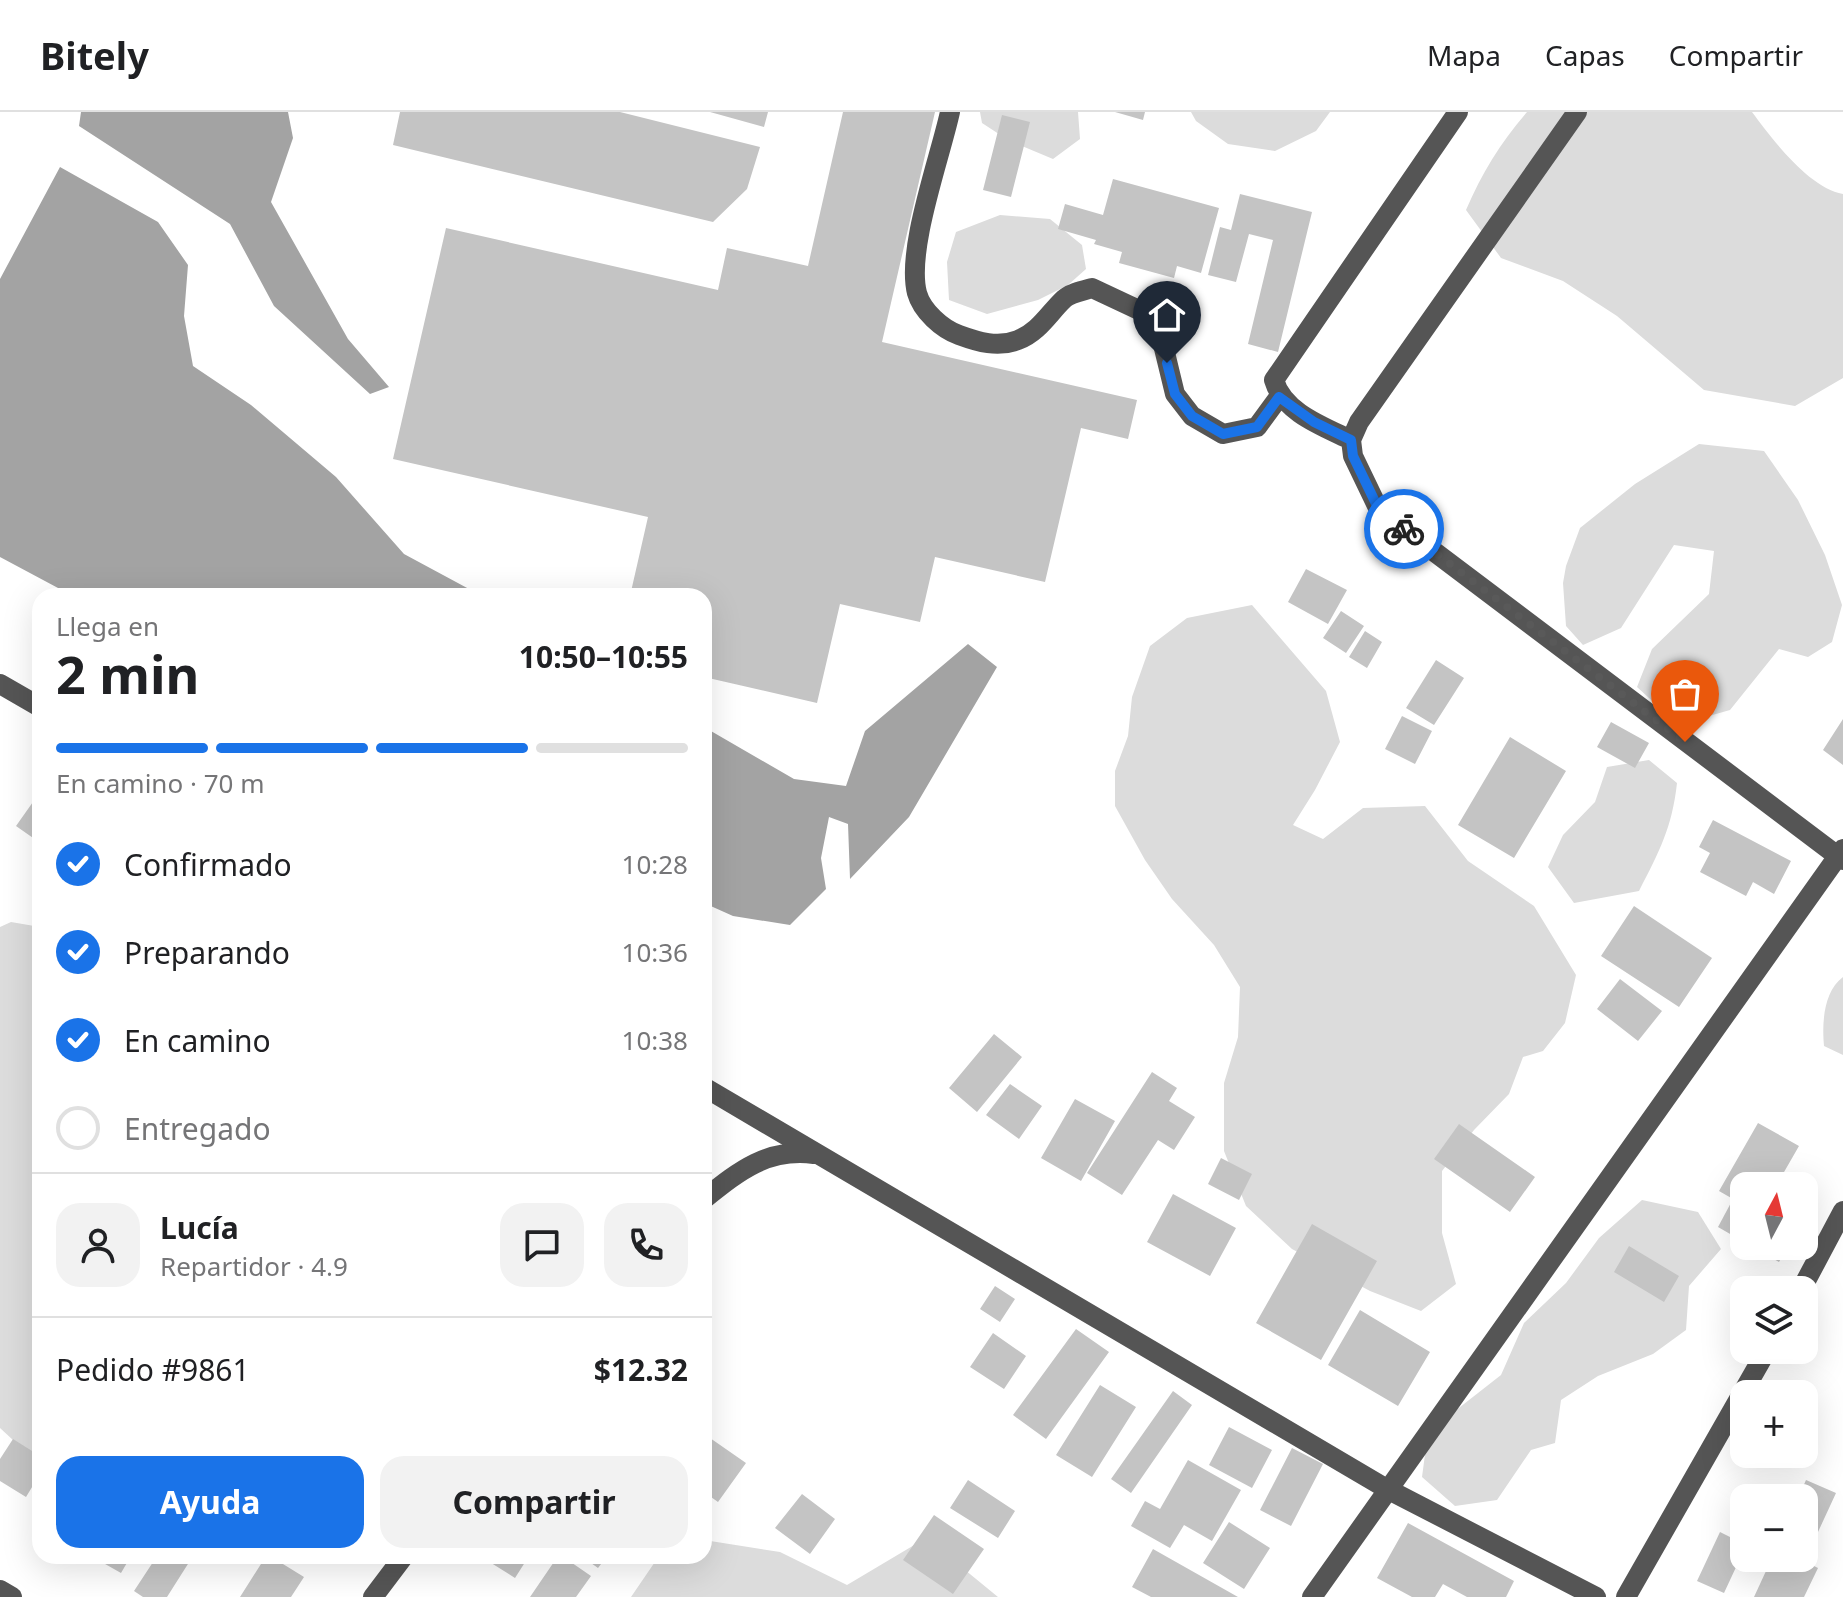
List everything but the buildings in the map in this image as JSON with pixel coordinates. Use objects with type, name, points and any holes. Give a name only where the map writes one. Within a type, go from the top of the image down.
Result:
[{"type":"street","points":[[950,112],[915,258],[917,294],[945,330],[984,344],[1018,340],[1046,321],[1066,297],[1092,288],[1141,311],[1160,332],[1175,394],[1192,416],[1223,434],[1257,427],[1279,397]]},
{"type":"street","points":[[1351,440],[1314,422],[1279,397],[1274,380],[1458,112]]},
{"type":"street","points":[[1312,1597],[1841,855],[1379,510],[1353,456],[1351,440],[1359,422],[1577,112]]},
{"type":"street","points":[[0,684],[32,702]]},
{"type":"street","points":[[712,1092],[1387,1489],[1596,1597]]},
{"type":"street","points":[[712,1193],[733,1176],[767,1157],[791,1151],[822,1155]]},
{"type":"street","points":[[1808,1276],[1843,1211]]},
{"type":"street","points":[[1626,1597],[1759,1364]]},
{"type":"street","points":[[373,1597],[398,1564]]},
{"type":"street","points":[[0,1590],[12,1597]]},
{"type":"shaded area","points":[[81,112],[288,112],[293,138],[271,202],[348,339],[389,387],[370,394],[274,306],[230,224],[79,126]]},
{"type":"shaded area","points":[[980,112],[1078,112],[1080,139],[1053,159],[1008,140],[982,123]]},
{"type":"shaded area","points":[[1191,112],[1330,112],[1316,131],[1275,151],[1228,144],[1196,121]]},
{"type":"shaded area","points":[[1527,112],[1752,112],[1805,173],[1830,190],[1843,194],[1843,378],[1795,406],[1704,390],[1617,316],[1563,281],[1501,258],[1466,210],[1492,159]]},
{"type":"shaded area","points":[[60,167],[158,222],[188,265],[184,316],[193,366],[251,405],[336,477],[404,554],[467,588],[58,588],[0,557],[0,279]]},
{"type":"shaded area","points":[[1000,215],[1050,219],[1082,245],[1086,269],[1068,285],[1038,300],[987,314],[949,300],[947,262],[956,232]]},
{"type":"shaded area","points":[[1699,444],[1764,451],[1798,500],[1825,555],[1842,605],[1832,642],[1808,657],[1779,649],[1730,710],[1688,722],[1661,709],[1637,687],[1652,649],[1709,594],[1714,551],[1674,545],[1621,628],[1583,645],[1566,626],[1563,583],[1580,528],[1635,484]]},
{"type":"shaded area","points":[[1252,605],[1326,691],[1340,742],[1293,825],[1323,839],[1363,808],[1425,806],[1468,861],[1534,906],[1576,975],[1565,1023],[1543,1051],[1523,1057],[1509,1094],[1474,1130],[1442,1171],[1442,1233],[1456,1284],[1421,1311],[1370,1291],[1292,1249],[1246,1206],[1224,1151],[1224,1083],[1238,1037],[1240,987],[1214,945],[1172,899],[1145,860],[1115,806],[1115,771],[1128,736],[1132,697],[1150,646],[1187,618]]},
{"type":"shaded area","points":[[968,644],[997,667],[909,817],[850,879],[848,824],[829,817],[821,858],[826,889],[790,925],[733,916],[712,907],[712,732],[794,779],[846,786],[865,731]]},
{"type":"shaded area","points":[[1649,760],[1677,783],[1664,839],[1639,891],[1574,903],[1548,867],[1563,835],[1595,802],[1607,767]]},
{"type":"shaded area","points":[[11,922],[32,926],[32,1458],[0,1428],[0,927]]},
{"type":"shaded area","points":[[1843,977],[1843,1055],[1824,1046],[1823,1028],[1831,991]]},
{"type":"shaded area","points":[[1642,1200],[1698,1212],[1721,1249],[1689,1286],[1686,1330],[1653,1354],[1598,1376],[1561,1400],[1555,1443],[1531,1450],[1497,1500],[1455,1506],[1422,1477],[1426,1447],[1455,1411],[1501,1375],[1524,1323],[1566,1283],[1599,1238]]},
{"type":"shaded area","points":[[926,1538],[998,1597],[631,1597],[654,1564],[712,1564],[712,1541],[780,1552],[847,1585]]},
{"type":"way so far","points":[[1404,529],[1685,742]]},
{"type":"route","points":[[1167,363],[1175,394],[1192,416],[1223,434],[1257,427],[1279,397],[1314,422],[1351,440],[1353,456],[1379,510],[1404,529]]}]
